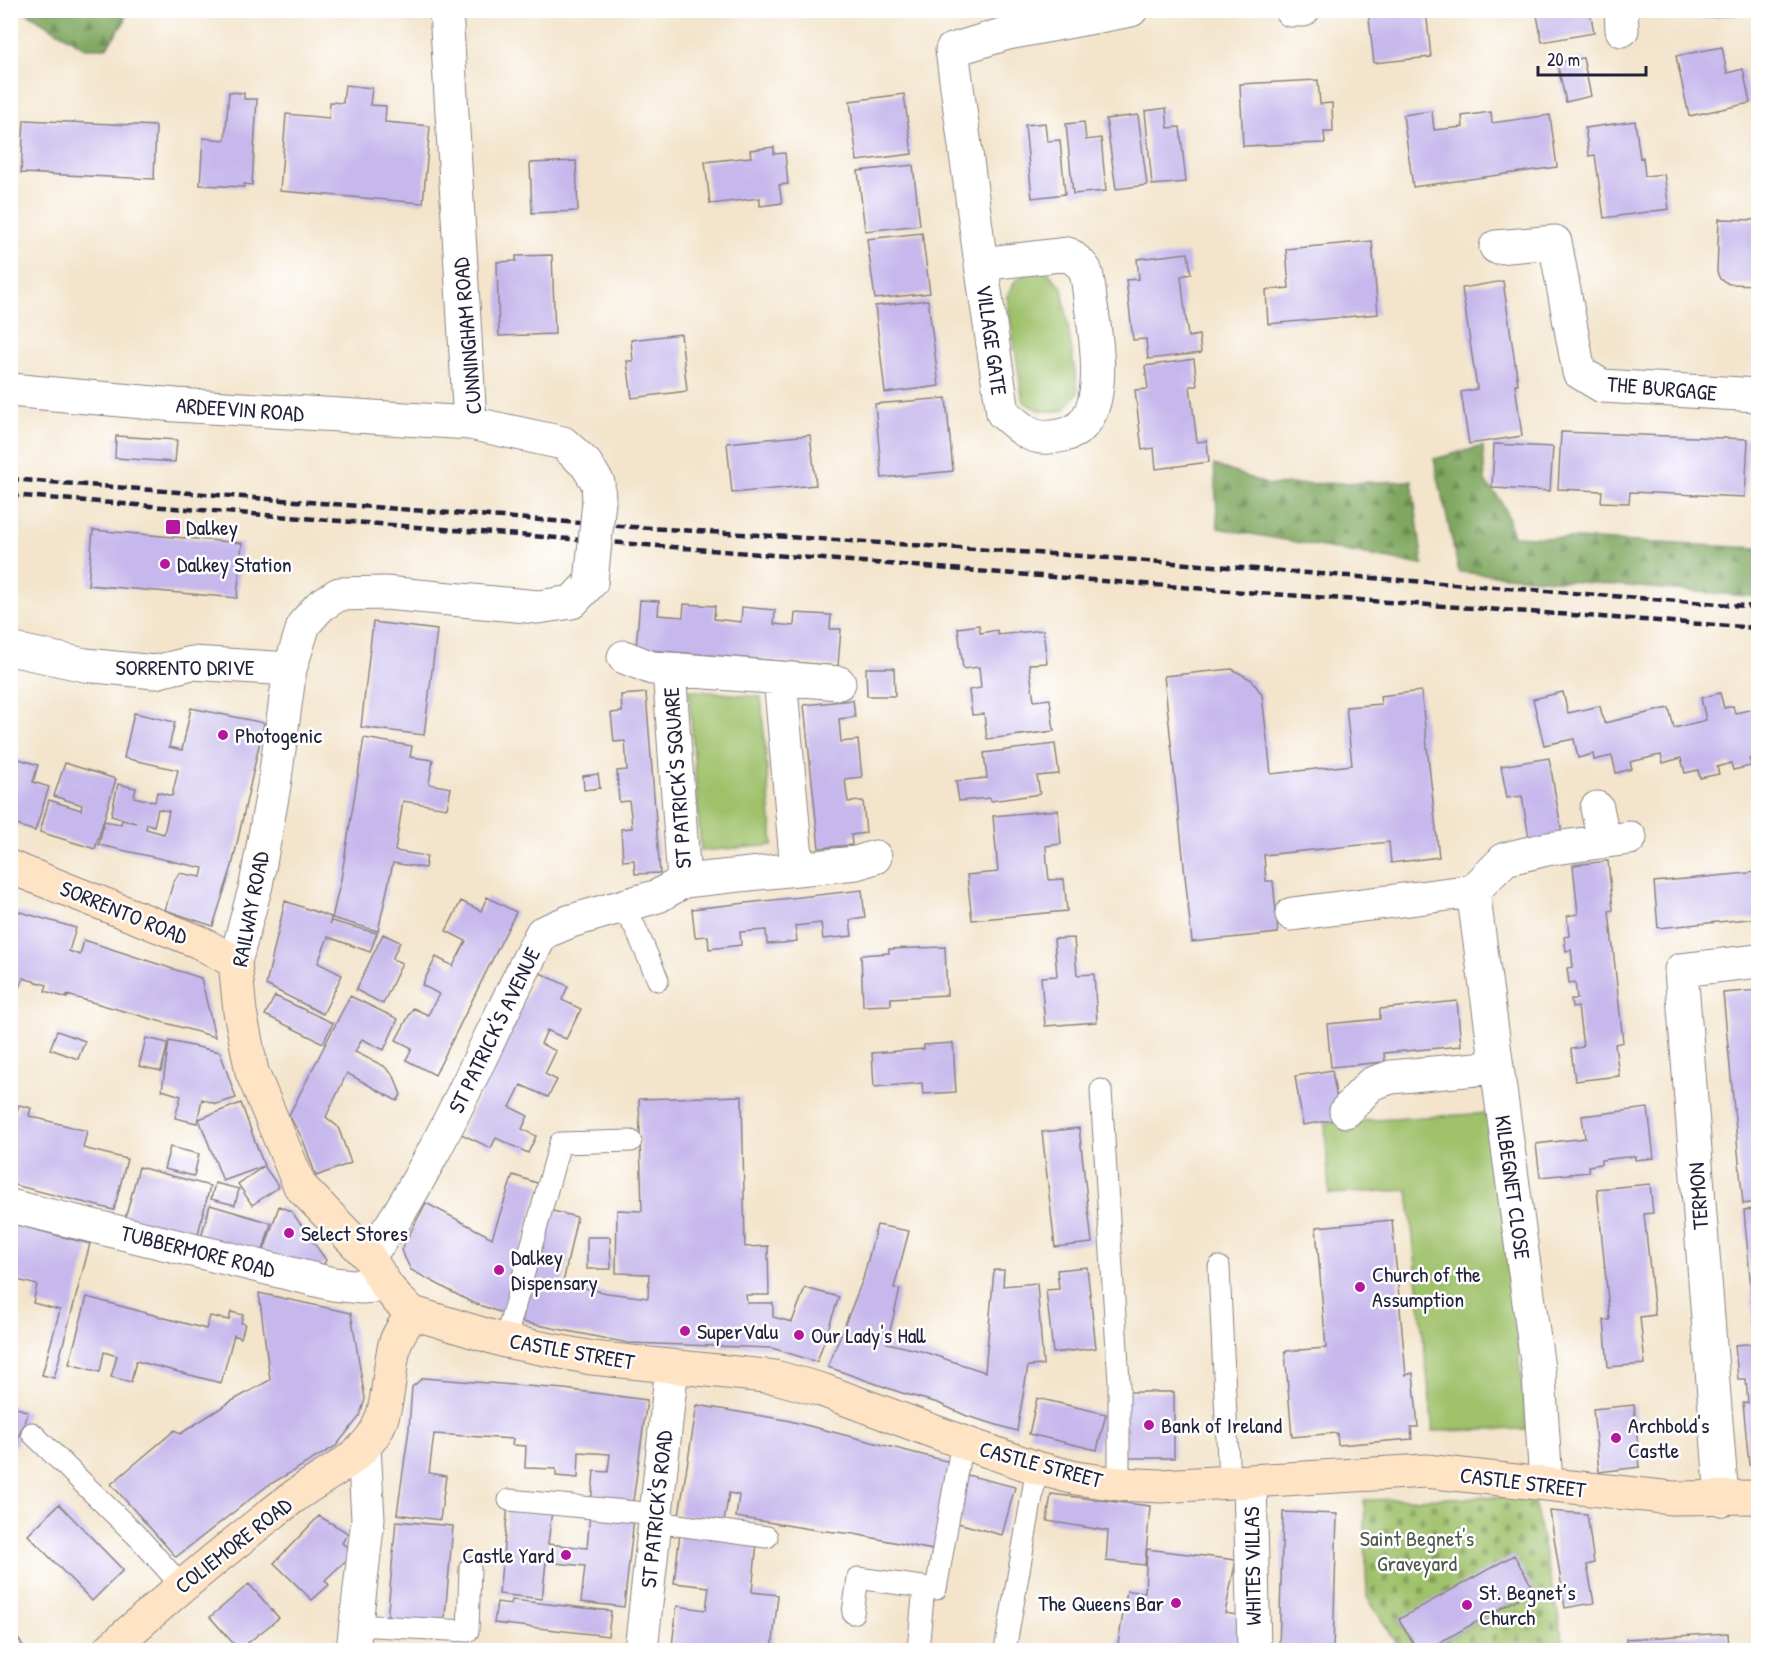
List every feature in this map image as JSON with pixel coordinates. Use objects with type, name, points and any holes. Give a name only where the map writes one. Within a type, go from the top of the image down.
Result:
[{"type":"main road","name":"SORRENTO ROAD","points":[[10,867],[198,942],[235,962]]},
{"type":"main road","name":"RAILWAY ROAD","points":[[235,962],[240,1012],[252,1072],[300,1185],[368,1256],[398,1300],[413,1312]]},
{"type":"main road","name":"CASTLE STREET","points":[[413,1312],[505,1341],[592,1358],[775,1377],[822,1390],[1037,1468],[1076,1478],[1119,1484],[1161,1486],[1426,1471],[1642,1496],[1722,1499],[1758,1497]]},
{"type":"main road","name":"COLIEMORE ROAD","points":[[109,1650],[182,1586],[295,1496],[364,1447],[373,1436],[383,1415],[395,1342],[413,1312]]},
{"type":"street","name":"CUNNINGHAM ROAD","points":[[290,669],[304,624],[320,606],[339,594],[405,594],[538,607],[572,602],[591,582],[599,501],[598,483],[586,464],[563,443],[470,423],[446,10]]},
{"type":"street","name":"VILLAGE GATE","points":[[981,264],[1068,254],[1084,268],[1095,333],[1097,398],[1086,422],[1074,433],[1038,438],[1028,433],[1004,413],[981,264],[952,51],[1008,33],[1131,10]]},
{"type":"street","points":[[1290,10],[1303,10]]},
{"type":"street","name":"THE BURGAGE","points":[[1497,247],[1555,242],[1579,372],[1602,386],[1758,395]]},
{"type":"street","name":"ARDEEVIN ROAD","points":[[10,390],[176,405],[470,423]]},
{"type":"street","name":"SORRENTO DRIVE","points":[[10,649],[85,665],[155,672],[192,663],[290,669]]},
{"type":"street","name":"ST PATRICK'S SQUARE","points":[[624,657],[652,668],[839,683]]},
{"type":"street","name":"RAILWAY ROAD","points":[[235,962],[256,885],[290,669]]},
{"type":"street","name":"ST PATRICK'S SQUARE","points":[[669,669],[684,881],[856,863],[875,857]]},
{"type":"street","points":[[780,678],[797,869]]},
{"type":"street","points":[[1292,914],[1473,891],[1505,860],[1547,849],[1617,839],[1597,808]]},
{"type":"street","name":"ST PATRICK'S AVENUE","points":[[368,1256],[397,1217],[416,1184],[457,1107],[542,933],[571,921],[658,896],[684,881]]},
{"type":"street","name":"KILBEGNET CLOSE","points":[[1473,891],[1539,1376],[1546,1484]]},
{"type":"street","name":"TERMON","points":[[1722,1499],[1681,970],[1758,961]]},
{"type":"street","points":[[1346,1111],[1371,1084],[1391,1077],[1497,1067]]},
{"type":"street","name":"TUBBERMORE ROAD","points":[[10,1206],[333,1284],[362,1287],[386,1285]]},
{"type":"street","name":"ST PATRICK'S ROAD","points":[[641,1650],[672,1367]]},
{"type":"street","points":[[354,1638],[368,1519],[364,1447]]},
{"type":"street","name":"WHITES VILLAS","points":[[1239,1482],[1254,1650]]},
{"type":"lane","points":[[621,907],[635,927],[658,980]]},
{"type":"lane","points":[[1101,1090],[1119,1382],[1119,1484]]},
{"type":"lane","points":[[505,1341],[560,1143],[632,1141]]},
{"type":"lane","points":[[1219,1267],[1239,1482]]},
{"type":"lane","points":[[32,1433],[140,1539],[182,1586]]},
{"type":"lane","points":[[853,1613],[858,1578],[936,1589],[962,1442]]},
{"type":"lane","points":[[1005,1650],[1037,1468]]},
{"type":"lane","points":[[509,1500],[655,1518],[767,1537]]},
{"type":"lane","points":[[354,1638],[468,1631],[470,1568]]},
{"type":"lane","points":[[918,1650],[924,1587]]},
{"type":"green space","points":[[24,11],[125,11],[125,21],[106,48],[85,48]]},
{"type":"green space","points":[[1033,271],[1048,273],[1062,287],[1078,392],[1064,410],[1042,410],[1023,401],[1007,296],[1016,280]]},
{"type":"green space","points":[[1483,446],[1485,482],[1504,507],[1513,536],[1758,548],[1758,597],[1459,572],[1434,459]]},
{"type":"green space","points":[[1214,465],[1269,485],[1412,481],[1423,565],[1218,528]]},
{"type":"green space","points":[[689,690],[761,697],[773,845],[701,851]]},
{"type":"green space","points":[[1491,1113],[1527,1429],[1433,1431],[1408,1190],[1329,1194],[1325,1123]]},
{"type":"green space","name":"Saint Begnet's Graveyard","points":[[1533,1496],[1565,1649],[1426,1650],[1534,1590],[1399,1620],[1417,1650],[1401,1650],[1367,1597],[1364,1500]]},
{"type":"building","points":[[1368,10],[1426,10],[1431,57],[1374,63]]},
{"type":"building","points":[[1536,10],[1590,10],[1594,33],[1542,42]]},
{"type":"building","points":[[1684,10],[1753,10],[1753,12],[1705,18],[1705,15],[1690,17]]},
{"type":"building","points":[[1722,47],[1727,73],[1743,69],[1750,103],[1689,116],[1676,56]]},
{"type":"building","points":[[1583,58],[1591,96],[1566,102],[1557,63]]},
{"type":"building","points":[[1318,80],[1320,104],[1332,103],[1333,132],[1324,132],[1325,143],[1243,146],[1240,84]]},
{"type":"building","points":[[345,85],[372,88],[370,105],[386,106],[385,122],[430,126],[423,203],[280,191],[286,114],[329,118],[330,102],[343,103]]},
{"type":"building","points":[[229,92],[244,93],[244,99],[257,99],[252,185],[244,184],[244,187],[200,185],[203,138],[225,140]]},
{"type":"building","points":[[904,94],[912,154],[857,161],[850,101]]},
{"type":"building","points":[[1166,108],[1168,128],[1180,127],[1186,182],[1152,185],[1145,111]]},
{"type":"building","points":[[1432,111],[1434,130],[1463,127],[1462,116],[1491,112],[1492,123],[1550,115],[1557,167],[1413,187],[1403,115]]},
{"type":"building","points":[[1138,115],[1147,185],[1116,189],[1106,119]]},
{"type":"building","points":[[24,120],[156,126],[154,179],[21,173]]},
{"type":"building","points":[[1635,121],[1645,176],[1664,174],[1669,209],[1604,218],[1595,155],[1589,156],[1585,128]]},
{"type":"building","points":[[1084,122],[1086,140],[1101,138],[1106,191],[1073,194],[1066,124]]},
{"type":"building","points":[[1045,123],[1047,141],[1060,140],[1065,194],[1032,198],[1025,125]]},
{"type":"building","points":[[774,147],[774,154],[785,153],[788,184],[779,185],[782,203],[760,206],[760,198],[710,204],[705,162],[751,157],[750,150]]},
{"type":"building","points":[[576,161],[578,211],[532,213],[530,163]]},
{"type":"building","points":[[913,165],[920,225],[865,231],[858,171]]},
{"type":"building","points":[[1719,219],[1758,220],[1758,285],[1729,284],[1720,279],[1717,272]]},
{"type":"building","points":[[922,233],[930,293],[875,299],[867,239]]},
{"type":"building","points":[[1372,241],[1378,314],[1268,324],[1266,290],[1289,288],[1286,249]]},
{"type":"building","points":[[1188,253],[1191,274],[1181,276],[1188,337],[1199,335],[1201,353],[1148,359],[1146,339],[1133,340],[1126,280],[1139,279],[1137,259]]},
{"type":"building","points":[[552,255],[555,334],[499,336],[497,262],[516,261],[516,256]]},
{"type":"building","points":[[1503,281],[1518,384],[1515,384],[1522,436],[1469,444],[1461,392],[1477,389],[1462,288]]},
{"type":"building","points":[[928,300],[939,386],[885,393],[875,306]]},
{"type":"building","points":[[681,334],[687,391],[632,398],[627,361],[633,361],[631,340]]},
{"type":"building","points":[[1194,359],[1197,386],[1190,386],[1197,442],[1207,441],[1209,462],[1156,469],[1154,448],[1142,450],[1135,390],[1148,389],[1145,366]]},
{"type":"building","points":[[946,398],[953,471],[882,478],[875,404]]},
{"type":"building","points":[[1561,432],[1748,439],[1745,497],[1630,492],[1629,503],[1601,502],[1602,491],[1558,489]]},
{"type":"building","points":[[810,435],[816,485],[732,493],[727,443]]},
{"type":"building","points":[[116,436],[177,440],[175,462],[115,458]]},
{"type":"building","points":[[1494,444],[1553,447],[1550,491],[1492,488]]},
{"type":"building","name":"Dalkey Station","points":[[93,530],[242,543],[237,598],[88,585]]},
{"type":"building","points":[[640,600],[659,601],[658,615],[683,617],[684,604],[715,606],[714,619],[741,622],[742,607],[775,610],[774,624],[794,626],[795,613],[831,615],[830,629],[841,629],[838,666],[636,649]]},
{"type":"building","points":[[373,622],[437,630],[424,735],[361,727]]},
{"type":"building","points":[[979,625],[980,633],[997,630],[998,635],[1043,630],[1047,663],[1029,664],[1034,701],[1050,699],[1054,731],[987,739],[984,714],[972,715],[969,690],[981,688],[979,667],[963,669],[958,628]]},
{"type":"building","points":[[866,668],[894,668],[895,696],[867,696]]},
{"type":"building","points":[[1232,669],[1252,680],[1262,695],[1271,774],[1352,765],[1346,707],[1381,704],[1380,696],[1421,691],[1439,857],[1391,863],[1389,842],[1264,855],[1266,881],[1273,881],[1278,933],[1192,942],[1164,676]]},
{"type":"building","points":[[1563,692],[1568,713],[1600,706],[1604,723],[1669,708],[1674,728],[1706,720],[1701,698],[1720,693],[1724,708],[1733,706],[1735,713],[1758,708],[1758,756],[1749,759],[1751,766],[1733,770],[1731,763],[1717,767],[1719,774],[1700,778],[1698,770],[1685,773],[1681,758],[1663,763],[1661,755],[1630,762],[1632,769],[1616,773],[1612,756],[1594,760],[1593,754],[1578,758],[1574,739],[1544,745],[1533,699]]},
{"type":"building","points":[[646,693],[660,873],[635,874],[634,860],[623,861],[621,829],[632,828],[629,801],[619,802],[617,771],[627,770],[625,741],[614,742],[611,713],[622,712],[621,695]]},
{"type":"building","points":[[853,700],[855,717],[839,719],[841,742],[858,740],[862,777],[845,779],[848,802],[863,801],[866,833],[851,835],[852,845],[819,848],[804,705]]},
{"type":"building","points":[[191,708],[264,723],[232,866],[213,926],[165,910],[173,883],[179,873],[201,877],[203,868],[99,845],[104,821],[121,824],[122,820],[136,823],[111,816],[118,784],[136,788],[134,797],[155,802],[157,792],[172,796],[178,770],[124,758],[134,713],[175,722],[169,747],[182,750]],"holes":[[[158,809],[169,811],[164,834],[146,829],[147,824],[154,826]]]},
{"type":"building","points":[[364,738],[412,746],[410,757],[433,760],[429,784],[451,788],[447,808],[403,801],[395,851],[427,856],[425,868],[393,863],[378,931],[332,918],[341,879]]},
{"type":"building","points":[[1055,744],[1059,774],[1037,776],[1040,794],[991,801],[990,798],[959,801],[956,781],[987,778],[984,753]]},
{"type":"building","points":[[13,757],[38,765],[33,782],[49,787],[35,831],[10,823],[10,765]]},
{"type":"building","points":[[1549,758],[1563,839],[1530,844],[1522,796],[1507,798],[1501,766]]},
{"type":"building","points":[[65,763],[116,779],[95,849],[40,832],[49,800],[81,810],[82,805],[54,796]]},
{"type":"building","points":[[598,774],[600,788],[584,790],[583,776]]},
{"type":"building","points":[[1058,810],[1061,844],[1046,846],[1047,862],[1049,880],[1064,879],[1067,911],[972,920],[967,875],[998,872],[993,816]]},
{"type":"building","points":[[1608,861],[1613,910],[1609,911],[1623,1042],[1615,1044],[1619,1076],[1575,1081],[1571,1049],[1583,1047],[1578,1007],[1572,1008],[1571,999],[1577,999],[1575,982],[1569,983],[1567,968],[1573,967],[1571,950],[1566,951],[1564,937],[1569,936],[1567,916],[1578,914],[1573,865]]},
{"type":"building","points":[[1758,872],[1758,918],[1658,928],[1654,882]]},
{"type":"building","points":[[862,890],[865,918],[850,920],[852,936],[823,939],[821,923],[795,926],[797,941],[782,943],[767,944],[766,930],[740,932],[741,945],[709,949],[708,936],[695,937],[692,909]]},
{"type":"building","points":[[487,897],[516,912],[435,1075],[406,1060],[412,1048],[396,1040],[413,1008],[428,1015],[439,994],[422,985],[436,957],[453,966],[466,941],[446,931],[461,901],[481,911]]},
{"type":"building","points":[[285,901],[331,917],[330,924],[331,921],[377,933],[370,952],[328,937],[318,963],[342,975],[323,1014],[266,985]]},
{"type":"building","points":[[10,909],[76,928],[69,951],[80,955],[84,940],[201,978],[215,1037],[67,995],[67,998],[45,991],[47,985],[23,978],[20,987],[10,984]]},
{"type":"building","points":[[383,934],[400,942],[392,959],[402,963],[383,1004],[356,990]]},
{"type":"building","points":[[1074,938],[1077,975],[1094,974],[1097,1022],[1045,1026],[1041,977],[1057,976],[1054,939]]},
{"type":"building","points":[[945,947],[947,995],[891,998],[891,1005],[863,1006],[861,955],[889,953],[889,949]]},
{"type":"building","points":[[538,972],[568,986],[562,1000],[581,1009],[566,1039],[547,1030],[541,1044],[556,1051],[545,1074],[557,1080],[548,1097],[521,1085],[510,1107],[528,1116],[522,1129],[536,1136],[528,1153],[496,1138],[491,1148],[461,1134]]},
{"type":"building","points":[[1758,990],[1758,1202],[1743,1204],[1723,993]]},
{"type":"building","points":[[275,996],[333,1023],[323,1043],[265,1015]]},
{"type":"building","points":[[350,996],[398,1019],[384,1050],[362,1039],[355,1052],[384,1066],[394,1076],[401,1095],[397,1101],[347,1073],[326,1117],[338,1127],[351,1163],[316,1176],[303,1140],[289,1115]]},
{"type":"building","points":[[1457,1001],[1461,1046],[1384,1053],[1385,1062],[1331,1067],[1327,1024],[1380,1019],[1380,1009]]},
{"type":"building","points":[[57,1031],[85,1041],[78,1059],[50,1049]]},
{"type":"building","points":[[146,1038],[168,1043],[161,1071],[139,1066]]},
{"type":"building","points":[[169,1041],[220,1052],[236,1098],[216,1104],[202,1099],[197,1123],[175,1118],[181,1096],[162,1090]]},
{"type":"building","points":[[953,1043],[956,1092],[923,1094],[922,1083],[874,1087],[872,1053],[924,1049],[924,1045]]},
{"type":"building","points":[[1332,1070],[1340,1119],[1303,1125],[1295,1076]]},
{"type":"building","points":[[742,1096],[745,1247],[768,1246],[769,1295],[746,1295],[747,1303],[773,1303],[773,1317],[792,1322],[805,1288],[839,1297],[817,1362],[772,1348],[628,1343],[522,1322],[549,1210],[577,1217],[563,1283],[607,1293],[648,1298],[649,1274],[616,1273],[617,1210],[642,1211],[639,1099]]},
{"type":"building","points":[[241,1103],[264,1166],[223,1181],[199,1119]]},
{"type":"building","points":[[19,1105],[31,1108],[29,1116],[87,1131],[83,1148],[127,1159],[114,1210],[10,1184],[10,1110],[17,1112]]},
{"type":"building","points":[[1648,1108],[1654,1158],[1635,1160],[1635,1156],[1601,1160],[1601,1164],[1588,1166],[1589,1172],[1540,1177],[1536,1144],[1585,1138],[1582,1116]]},
{"type":"building","points":[[1079,1128],[1092,1243],[1055,1247],[1042,1132]]},
{"type":"building","points":[[170,1147],[199,1154],[194,1176],[164,1169]]},
{"type":"building","points":[[264,1166],[279,1187],[252,1205],[238,1184]]},
{"type":"building","points":[[139,1167],[210,1186],[197,1238],[125,1219]]},
{"type":"building","points":[[513,1175],[540,1184],[502,1313],[471,1302],[411,1270],[401,1250],[426,1203],[492,1238]]},
{"type":"building","points":[[215,1183],[239,1189],[235,1205],[211,1199]]},
{"type":"building","points":[[1650,1184],[1653,1213],[1644,1214],[1655,1315],[1640,1317],[1645,1364],[1608,1367],[1604,1320],[1610,1320],[1597,1189]]},
{"type":"building","points":[[210,1205],[271,1223],[262,1254],[201,1237]]},
{"type":"building","name":"Select Stores","points":[[279,1206],[292,1212],[326,1260],[321,1270],[263,1253]]},
{"type":"building","points":[[1758,1209],[1758,1323],[1754,1323],[1744,1210]]},
{"type":"building","name":"Church of the Assumption","points":[[1392,1220],[1406,1375],[1413,1373],[1418,1427],[1411,1427],[1412,1439],[1338,1445],[1337,1433],[1292,1437],[1285,1351],[1326,1348],[1316,1227]]},
{"type":"building","points":[[10,1223],[90,1244],[54,1378],[42,1375],[60,1310],[33,1303],[37,1285],[10,1278]]},
{"type":"building","points":[[877,1225],[909,1231],[894,1288],[900,1289],[887,1343],[921,1351],[985,1372],[994,1270],[1004,1270],[1003,1286],[1037,1283],[1043,1365],[1028,1366],[1017,1431],[967,1416],[938,1403],[828,1367],[863,1279]]},
{"type":"building","points":[[587,1237],[610,1237],[611,1269],[587,1269]]},
{"type":"building","points":[[1087,1267],[1096,1348],[1053,1353],[1046,1290],[1059,1289],[1057,1270]]},
{"type":"building","points":[[259,1293],[351,1313],[365,1399],[360,1416],[336,1446],[267,1486],[176,1557],[111,1484],[175,1430],[180,1434],[270,1380]]},
{"type":"building","points":[[87,1297],[206,1329],[210,1316],[229,1320],[231,1312],[243,1315],[241,1323],[245,1324],[241,1338],[234,1335],[221,1383],[136,1361],[131,1382],[111,1377],[117,1356],[104,1352],[100,1372],[69,1364]]},
{"type":"building","points":[[1758,1343],[1758,1464],[1749,1465],[1743,1403],[1748,1403],[1746,1379],[1738,1379],[1735,1345]]},
{"type":"building","points":[[423,1378],[564,1389],[647,1400],[632,1509],[591,1504],[594,1471],[608,1472],[610,1454],[579,1452],[578,1478],[556,1476],[556,1469],[525,1468],[526,1446],[512,1445],[513,1439],[434,1434],[429,1473],[446,1476],[440,1520],[397,1514],[409,1429],[412,1387]]},
{"type":"building","name":"Bank of Ireland","points":[[1124,1392],[1174,1392],[1174,1458],[1124,1458]]},
{"type":"building","points":[[1037,1398],[1106,1414],[1097,1450],[1029,1434]]},
{"type":"building","points":[[10,1405],[28,1412],[15,1447],[10,1445]]},
{"type":"building","points":[[697,1405],[786,1420],[954,1463],[933,1550],[854,1534],[736,1517],[739,1495],[729,1493],[724,1522],[679,1515]]},
{"type":"building","name":"Archbold's Castle","points":[[1634,1405],[1640,1467],[1599,1472],[1593,1409]]},
{"type":"building","points":[[967,1475],[1015,1487],[1002,1535],[954,1522]]},
{"type":"building","points":[[1051,1494],[1150,1506],[1145,1565],[1106,1561],[1108,1531],[1047,1521]]},
{"type":"building","points":[[59,1504],[123,1570],[92,1601],[28,1535]]},
{"type":"building","name":"Castle Yard","points":[[508,1506],[552,1510],[548,1544],[587,1548],[590,1514],[634,1518],[624,1607],[581,1602],[585,1566],[546,1562],[542,1599],[499,1594]]},
{"type":"building","points":[[1550,1511],[1587,1514],[1594,1563],[1587,1565],[1594,1603],[1565,1608]]},
{"type":"building","points":[[1283,1512],[1337,1514],[1333,1650],[1279,1650]]},
{"type":"building","points":[[319,1516],[348,1533],[342,1543],[354,1553],[325,1580],[329,1585],[312,1600],[274,1563]]},
{"type":"building","points":[[396,1521],[453,1526],[444,1627],[387,1621]]},
{"type":"building","points":[[680,1533],[757,1542],[752,1592],[778,1595],[772,1650],[676,1650],[677,1645],[672,1645],[677,1606],[706,1610],[709,1587],[674,1583]]},
{"type":"building","name":"The Queens Bar","points":[[1147,1549],[1236,1560],[1225,1613],[1242,1616],[1245,1650],[1117,1649],[1127,1591],[1145,1592]]},
{"type":"building","name":"St. Begnet’s Church","points":[[1514,1555],[1534,1590],[1426,1650],[1417,1650],[1399,1619]]},
{"type":"building","points":[[249,1584],[279,1618],[239,1650],[210,1617]]},
{"type":"building","points":[[512,1600],[611,1611],[608,1636],[494,1623],[497,1602],[511,1604]]},
{"type":"building","points":[[10,1628],[24,1647],[19,1650],[10,1650]]},
{"type":"building","points":[[1728,1633],[1729,1650],[1627,1650],[1626,1639]]},
{"type":"building","points":[[559,1645],[609,1647],[609,1650],[559,1650]]},
{"type":"railway","points":[[10,479],[619,526],[1082,556],[1758,607]]},
{"type":"railway","points":[[10,495],[1244,592],[1758,628]]},
{"type":"place","name":"Dalkey","points":[[173,527]]},
{"type":"place","name":"Dalkey Station","points":[[165,564]]},
{"type":"place","name":"Photogenic","points":[[223,735]]},
{"type":"place","name":"Select Stores","points":[[289,1233]]},
{"type":"place","name":"Dalkey Dispensary","points":[[499,1270]]},
{"type":"place","name":"Church of the Assumption","points":[[1360,1287]]},
{"type":"place","name":"SuperValu","points":[[685,1331]]},
{"type":"place","name":"Our Lady's Hall","points":[[799,1335]]},
{"type":"place","name":"Bank of Ireland","points":[[1149,1425]]},
{"type":"place","name":"Archbold's Castle","points":[[1616,1438]]},
{"type":"place","name":"Castle Yard","points":[[566,1555]]},
{"type":"place","name":"The Queens Bar","points":[[1176,1603]]},
{"type":"place","name":"St. Begnet’s Church","points":[[1467,1605]]}]
